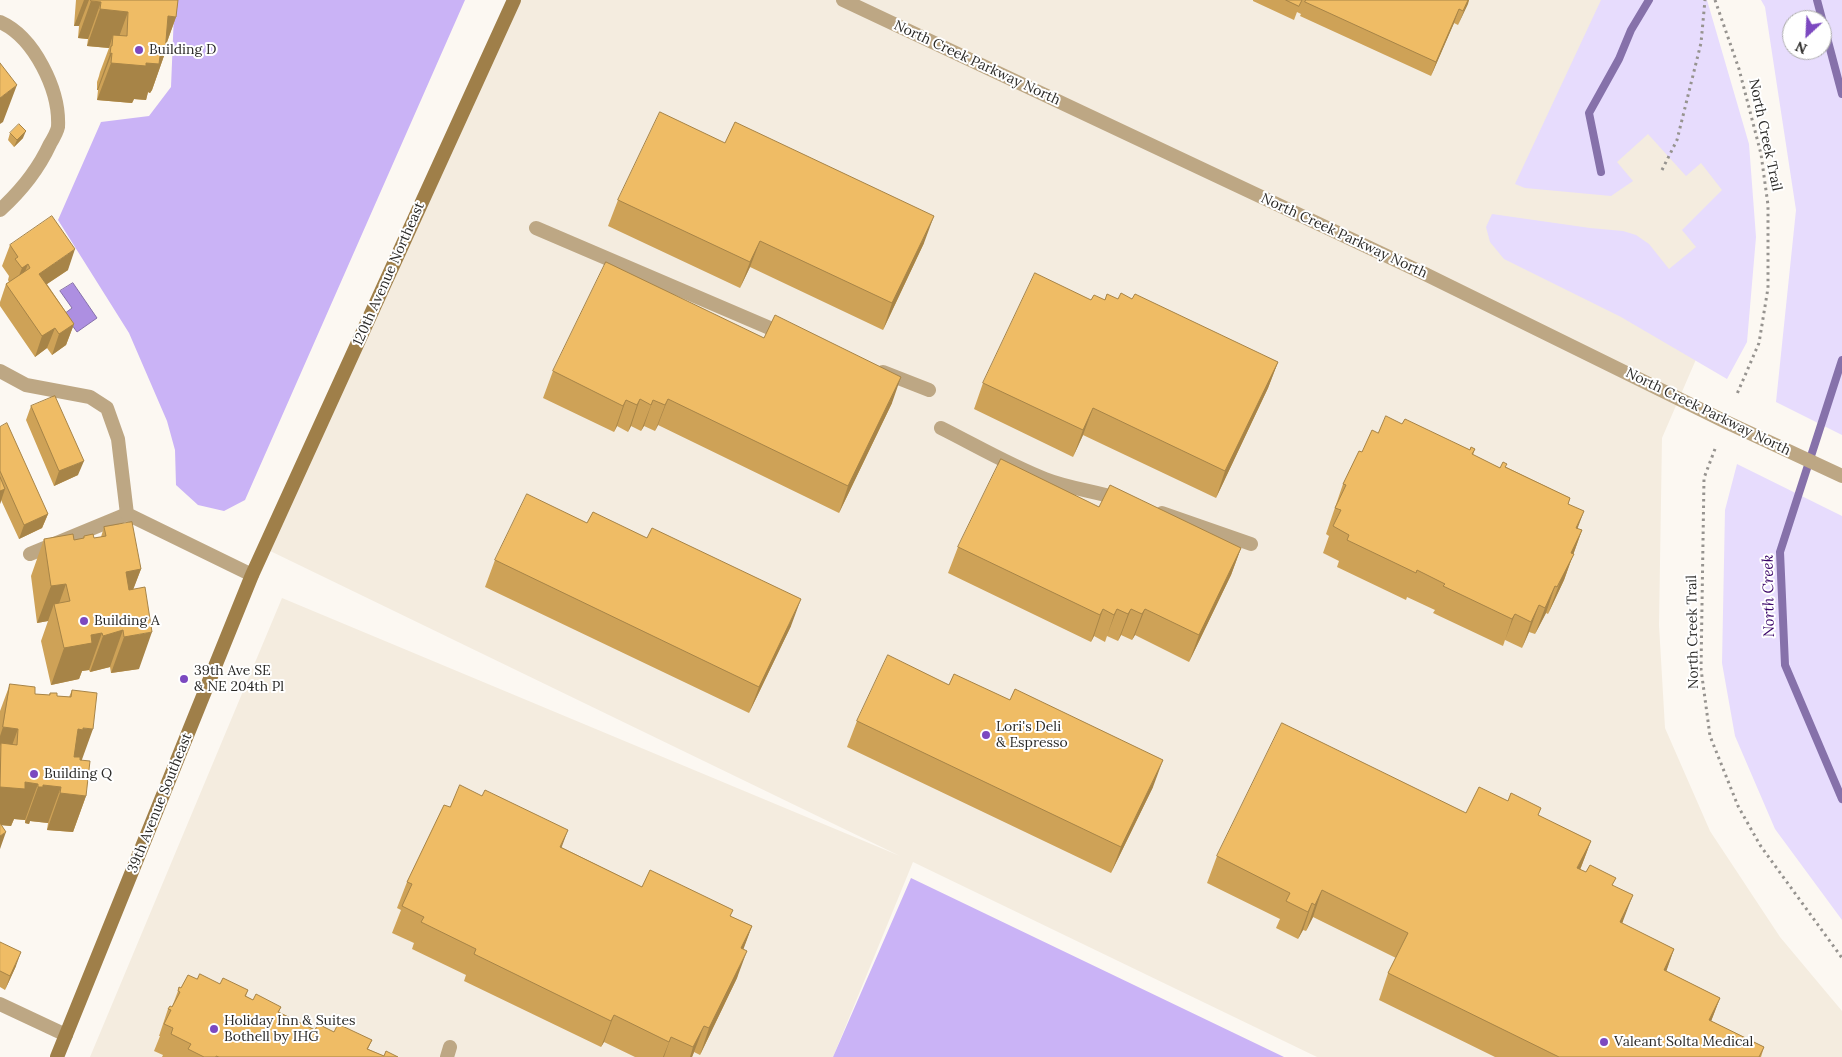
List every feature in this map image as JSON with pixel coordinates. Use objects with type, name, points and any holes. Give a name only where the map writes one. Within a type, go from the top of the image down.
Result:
[{"type":"main road","name":"120th Avenue Northeast","points":[[264,548],[514,0]]},
{"type":"main road","name":"39th Avenue Southeast","points":[[57,1057],[264,548]]},
{"type":"street","name":"North Creek Parkway North","points":[[843,0],[1423,273],[1841,476]]},
{"type":"street","points":[[0,22],[11,27],[37,56],[54,90],[58,128],[41,164],[18,194],[0,210]]},
{"type":"street","points":[[536,228],[755,323],[801,340]]},
{"type":"street","points":[[874,368],[929,390]]},
{"type":"street","points":[[0,371],[26,385],[90,397],[107,408],[118,439],[127,514]]},
{"type":"street","points":[[941,428],[1044,479],[1073,489],[1106,494],[1134,504]]},
{"type":"street","points":[[1153,510],[1251,544]]},
{"type":"street","points":[[30,554],[127,514],[252,575]]},
{"type":"street","points":[[0,1004],[66,1035]]},
{"type":"path","points":[[1662,170],[1677,140],[1700,43],[1705,0]]},
{"type":"path","name":"North Creek Trail","points":[[1714,0],[1739,69],[1761,154],[1768,205],[1768,288],[1758,343],[1737,394]]},
{"type":"path","name":"North Creek Trail","points":[[1715,450],[1704,478],[1701,669],[1710,736],[1738,806],[1760,845],[1842,958]]},
{"type":"shaded area","points":[[146,0],[465,0],[245,500],[224,511],[198,505],[176,485],[175,450],[167,421],[129,333],[58,220],[101,122],[149,116],[171,87],[174,13]]},
{"type":"shaded area","points":[[515,0],[1697,0],[1737,163],[1710,327],[1662,438],[1659,625],[1665,728],[1710,831],[1780,937],[1842,1011],[1842,1057],[1317,1057],[913,862],[833,1057],[90,1057],[282,598],[900,856],[264,548]]},
{"type":"shaded area","points":[[1601,0],[1707,0],[1749,144],[1756,237],[1747,342],[1727,379],[1621,317],[1504,259],[1490,242],[1486,227],[1492,214],[1623,231],[1636,235],[1649,244],[1669,269],[1696,247],[1682,230],[1722,190],[1701,163],[1686,176],[1648,134],[1617,162],[1633,181],[1611,196],[1525,188],[1515,184]]},
{"type":"shaded area","points":[[1761,0],[1842,0],[1842,435],[1776,402],[1796,210],[1765,7]]},
{"type":"shaded area","points":[[73,283],[97,318],[77,332],[64,314],[72,308],[60,291]]},
{"type":"shaded area","points":[[1737,464],[1842,516],[1842,920],[1775,829],[1735,736],[1722,663],[1725,510]]},
{"type":"shaded area","points":[[911,878],[1284,1057],[833,1057]]},
{"type":"building","points":[[91,0],[178,0],[176,17],[168,16],[165,53],[164,56],[160,56],[159,64],[146,63],[146,66],[111,63],[112,53],[110,54],[113,35],[127,36],[128,12],[100,9],[101,2]]},
{"type":"building","points":[[1286,0],[1302,0],[1299,6]]},
{"type":"building","points":[[1306,0],[1468,0],[1463,11],[1459,9],[1436,62],[1305,2]]},
{"type":"building","points":[[0,63],[17,85],[0,98]]},
{"type":"building","points":[[660,112],[725,143],[735,122],[934,216],[892,303],[760,241],[750,262],[618,200]]},
{"type":"building","points":[[19,124],[26,131],[17,140],[10,133]]},
{"type":"building","points":[[52,216],[75,249],[39,274],[74,324],[59,334],[55,328],[42,336],[6,284],[30,268],[28,264],[22,268],[15,259],[18,257],[10,245]]},
{"type":"building","points":[[606,262],[764,338],[775,315],[901,377],[848,486],[668,399],[665,405],[653,400],[651,405],[640,399],[637,405],[626,400],[623,406],[553,371]]},
{"type":"building","points":[[1035,273],[1091,300],[1094,295],[1105,300],[1107,294],[1118,299],[1121,293],[1132,299],[1135,294],[1278,362],[1225,471],[1093,408],[1083,430],[983,383]]},
{"type":"building","points":[[55,396],[84,461],[59,471],[31,406]]},
{"type":"building","points":[[1386,416],[1402,424],[1405,419],[1470,450],[1471,447],[1475,449],[1472,454],[1500,468],[1503,462],[1507,464],[1505,467],[1570,498],[1568,504],[1584,511],[1576,528],[1582,530],[1571,553],[1574,554],[1557,587],[1555,586],[1545,608],[1539,605],[1531,622],[1515,614],[1512,619],[1443,586],[1445,584],[1417,570],[1416,573],[1347,540],[1349,535],[1333,526],[1341,510],[1335,508],[1346,485],[1343,484],[1359,451],[1362,452],[1372,430],[1378,433]]},
{"type":"building","points":[[7,423],[48,514],[24,525],[0,471],[0,427]]},
{"type":"building","points":[[1001,459],[1099,507],[1110,485],[1241,548],[1199,635],[1145,609],[1142,614],[1131,609],[1128,614],[1117,609],[1114,615],[1103,609],[1100,615],[958,547]]},
{"type":"building","points":[[0,477],[5,489],[0,491]]},
{"type":"building","points":[[527,494],[587,523],[593,512],[647,538],[652,528],[801,599],[759,687],[495,560]]},
{"type":"building","points":[[132,522],[141,569],[126,572],[129,590],[145,587],[152,632],[124,637],[123,630],[103,636],[102,633],[91,635],[92,643],[64,648],[54,604],[70,601],[66,584],[51,586],[44,539],[73,534],[74,540],[93,534],[94,538],[106,536],[104,527]]},
{"type":"building","points":[[888,655],[949,685],[954,674],[1010,700],[1015,689],[1163,760],[1121,847],[857,721]]},
{"type":"building","points":[[10,684],[35,687],[35,694],[50,695],[50,693],[57,693],[57,696],[71,697],[72,690],[97,693],[93,729],[78,729],[74,757],[90,761],[86,796],[60,793],[61,787],[43,785],[43,787],[38,787],[38,784],[25,782],[25,789],[0,787],[1,743],[17,745],[18,729],[3,727]]},
{"type":"building","points":[[1282,723],[1466,813],[1479,787],[1508,801],[1511,793],[1541,808],[1538,815],[1591,841],[1577,868],[1586,872],[1590,865],[1616,878],[1612,885],[1633,895],[1620,922],[1674,949],[1664,970],[1720,998],[1709,1020],[1764,1047],[1759,1057],[1559,1057],[1388,973],[1408,933],[1322,890],[1315,905],[1312,903],[1308,912],[1286,901],[1290,893],[1217,856]]},
{"type":"building","points":[[460,785],[482,796],[485,790],[568,830],[560,847],[642,887],[650,870],[733,910],[730,916],[752,926],[741,948],[747,951],[709,1028],[704,1026],[693,1047],[671,1037],[669,1042],[614,1015],[611,1021],[474,954],[476,949],[421,922],[424,917],[402,906],[412,884],[407,882],[444,805],[450,807]]},
{"type":"building","points":[[0,823],[6,832],[0,836]]},
{"type":"building","points":[[0,942],[21,952],[10,976],[0,971]]},
{"type":"building","points":[[200,974],[220,984],[223,978],[248,990],[245,996],[253,1000],[256,994],[281,1007],[278,1012],[315,1030],[318,1024],[334,1032],[338,1024],[372,1040],[367,1049],[384,1056],[386,1051],[398,1057],[204,1057],[188,1049],[191,1044],[171,1034],[173,1028],[164,1024],[171,1010],[168,1009],[170,1006],[172,1007],[180,992],[178,991],[179,987],[181,988],[188,975],[197,979]]},
{"type":"waterway","points":[[1601,172],[1589,113],[1619,59],[1631,30],[1649,0]]},
{"type":"waterway","name":"North Creek","points":[[1817,0],[1842,94]]},
{"type":"waterway","name":"North Creek","points":[[1842,360],[1780,552],[1785,665],[1842,799]]},
{"type":"place","name":"Building D","points":[[139,50]]},
{"type":"place","name":"Building A","points":[[84,621]]},
{"type":"place","name":"39th Ave SE & NE 204th Pl","points":[[184,679]]},
{"type":"place","name":"Lori's Deli & Espresso","points":[[986,735]]},
{"type":"place","name":"Building Q","points":[[34,774]]},
{"type":"place","name":"Holiday Inn & Suites Bothell by IHG","points":[[214,1029]]},
{"type":"place","name":"Valeant Solta Medical","points":[[1604,1042]]}]
